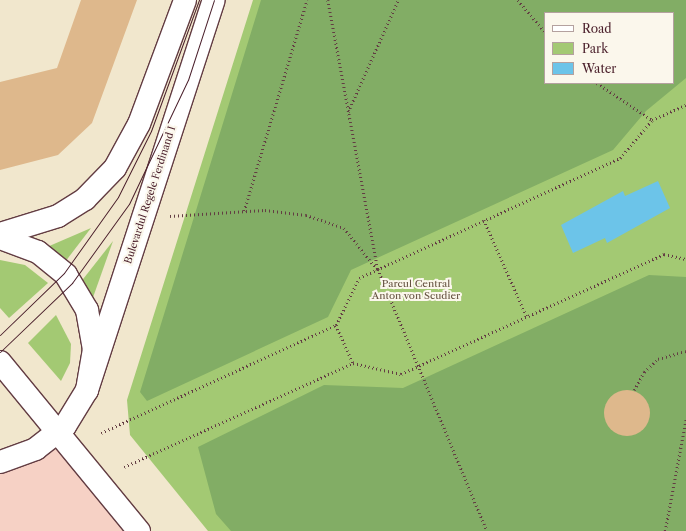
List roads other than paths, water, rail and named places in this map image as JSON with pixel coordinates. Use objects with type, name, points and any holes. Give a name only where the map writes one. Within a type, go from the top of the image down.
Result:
[{"type":"main road","points":[[0,234],[58,216],[85,199],[111,173],[139,124],[184,0]]},
{"type":"main road","name":"Bulevardul Regele Ferdinand I","points":[[87,390],[214,0]]},
{"type":"main road","points":[[0,238],[38,252],[64,273],[79,293],[87,310],[94,349],[87,390],[77,410],[58,433],[36,449],[0,462]]},
{"type":"main road","points":[[0,362],[139,531]]},
{"type":"water","points":[[658,181],[670,208],[607,243],[605,238],[573,253],[561,225],[623,191],[625,196]]},
{"type":"tram line","points":[[0,335],[64,273],[118,197],[151,131],[199,0]]},
{"type":"tram line","points":[[0,352],[72,283],[129,204],[188,80],[214,0]]},
{"type":"park label","name":"Parcul Central Anton von Scudier","points":[[416,288]]}]
